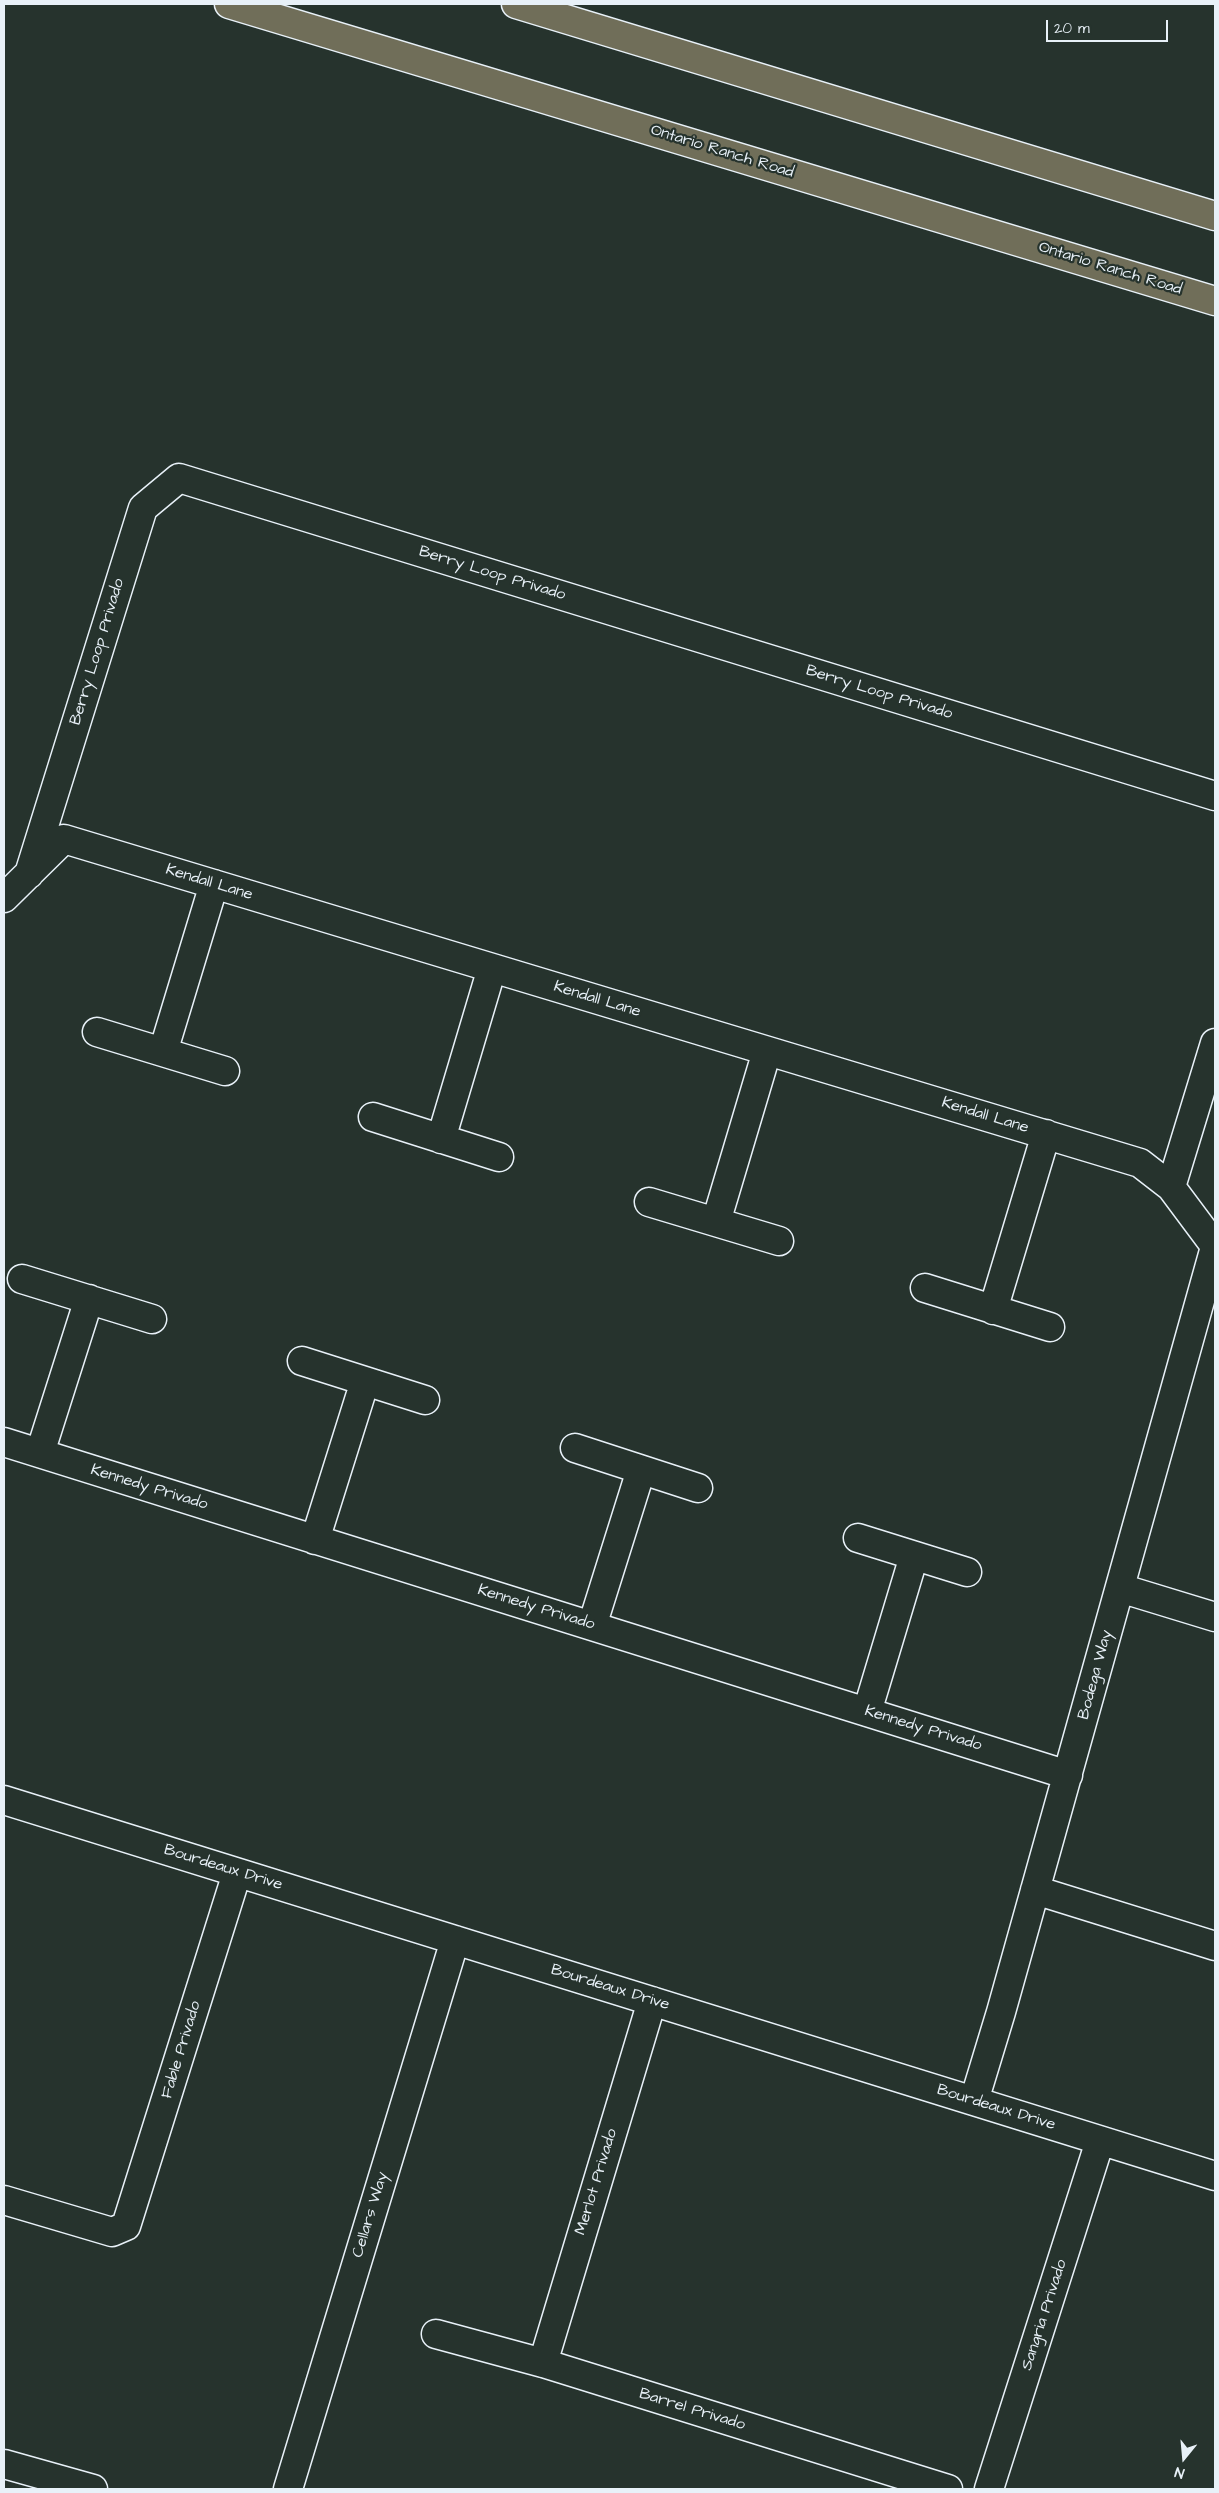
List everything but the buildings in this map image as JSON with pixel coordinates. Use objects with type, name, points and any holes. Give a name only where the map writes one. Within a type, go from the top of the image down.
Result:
[{"type":"main road","name":"Ontario Ranch Road","points":[[229,4],[1215,302]]},
{"type":"main road","points":[[516,4],[1215,216]]},
{"type":"street","name":"Berry Loop Privado","points":[[28,874],[143,508],[180,478],[1215,796]]},
{"type":"street","name":"Kendall Lane","points":[[28,874],[64,839],[1140,1163],[1171,1187]]},
{"type":"street","points":[[4,898],[28,874]]},
{"type":"street","points":[[163,1052],[214,884]]},
{"type":"street","points":[[441,1139],[492,968]]},
{"type":"street","points":[[97,1032],[225,1072]]},
{"type":"street","points":[[1171,1187],[1215,1043]]},
{"type":"street","points":[[716,1222],[767,1051]]},
{"type":"street","points":[[373,1117],[499,1157]]},
{"type":"street","points":[[993,1310],[1046,1134]]},
{"type":"street","name":"Bodega Way","points":[[974,2101],[1068,1775],[1214,1253],[1171,1187]]},
{"type":"street","points":[[649,1202],[778,1241]]},
{"type":"street","points":[[22,1279],[152,1319]]},
{"type":"street","points":[[925,1288],[1050,1327]]},
{"type":"street","points":[[40,1454],[89,1299]]},
{"type":"street","points":[[302,1361],[425,1400]]},
{"type":"street","points":[[315,1540],[365,1381]]},
{"type":"street","name":"Kennedy Privado","points":[[4,1442],[1068,1775]]},
{"type":"street","points":[[575,1448],[698,1488]]},
{"type":"street","points":[[592,1626],[641,1470]]},
{"type":"street","points":[[858,1538],[967,1572]]},
{"type":"street","points":[[867,1712],[914,1556]]},
{"type":"street","points":[[1120,1588],[1215,1617]]},
{"type":"street","name":"Bourdeaux Drive","points":[[4,1800],[1215,2176]]},
{"type":"street","name":"Fable Privado","points":[[4,2200],[112,2232],[126,2226],[237,1873]]},
{"type":"street","points":[[1035,1890],[1215,1946]]},
{"type":"street","name":"Cellars Way","points":[[288,2489],[455,1940]]},
{"type":"street","name":"Merlot Privado","points":[[543,2363],[652,2001]]},
{"type":"street","name":"Sangria Privado","points":[[989,2489],[1100,2140]]},
{"type":"street","name":"Barrel Privado","points":[[436,2334],[543,2363],[948,2489]]},
{"type":"street","points":[[4,2464],[93,2489]]}]
